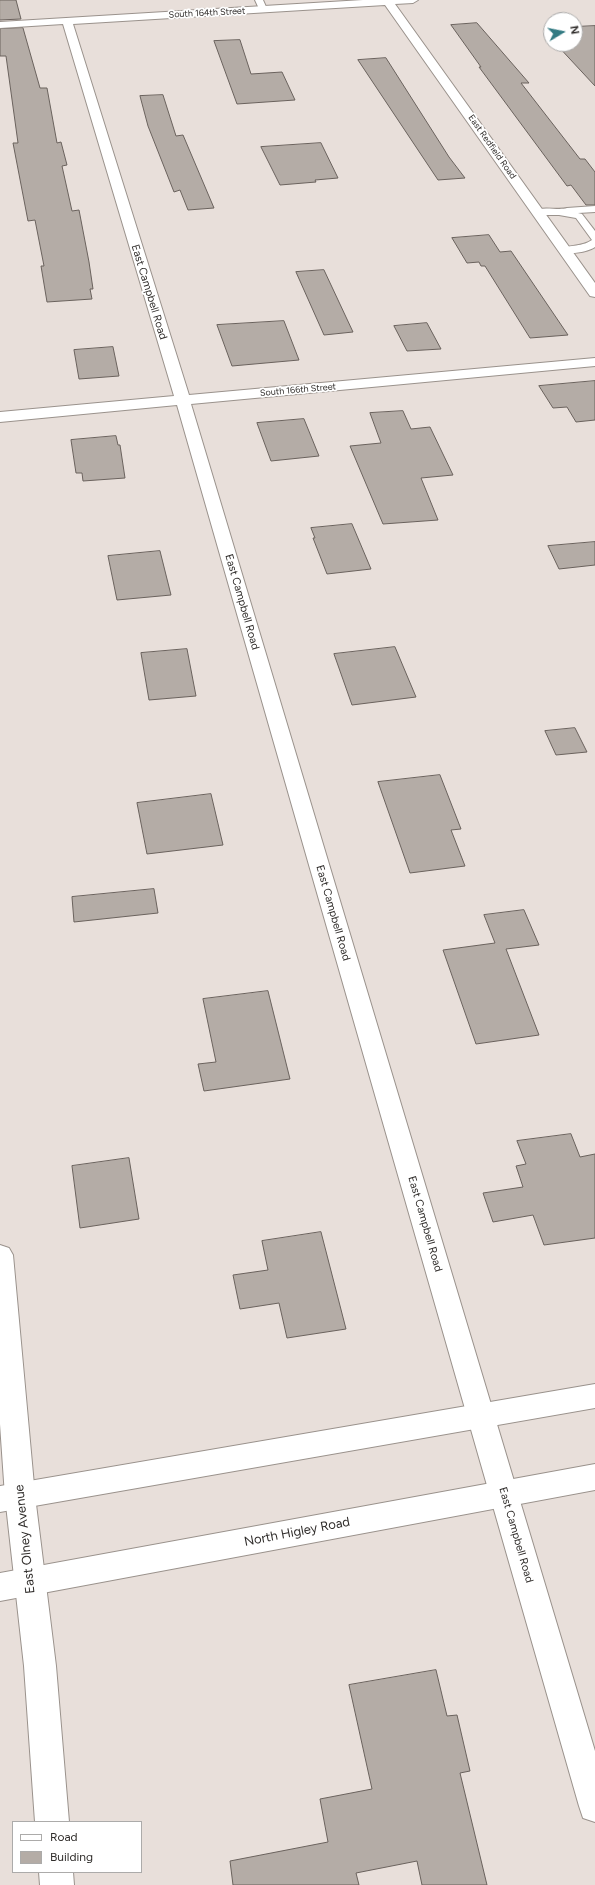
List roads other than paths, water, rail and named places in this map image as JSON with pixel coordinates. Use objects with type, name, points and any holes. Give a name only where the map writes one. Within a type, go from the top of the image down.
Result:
[{"type":"street","name":"South 164th Street","points":[[0,25],[261,5],[413,0]]},
{"type":"street","name":"East Redfield Road","points":[[388,2],[595,293]]},
{"type":"street","name":"East Campbell Road","points":[[67,21],[183,401],[595,1806]]},
{"type":"street","name":"South 166th Street","points":[[0,417],[595,362]]},
{"type":"street","name":"East Olney Avenue","points":[[0,1255],[10,1497],[30,1582],[40,1666],[52,1821]]},
{"type":"street","points":[[10,1497],[482,1417],[595,1396]]},
{"type":"street","name":"North Higley Road","points":[[0,1587],[595,1477]]},
{"type":"street","points":[[56,1873],[57,1885]]},
{"type":"lane","points":[[538,212],[595,209]]},
{"type":"lane","points":[[559,212],[579,216],[595,238]]},
{"type":"lane","points":[[565,250],[587,248],[595,242]]}]
